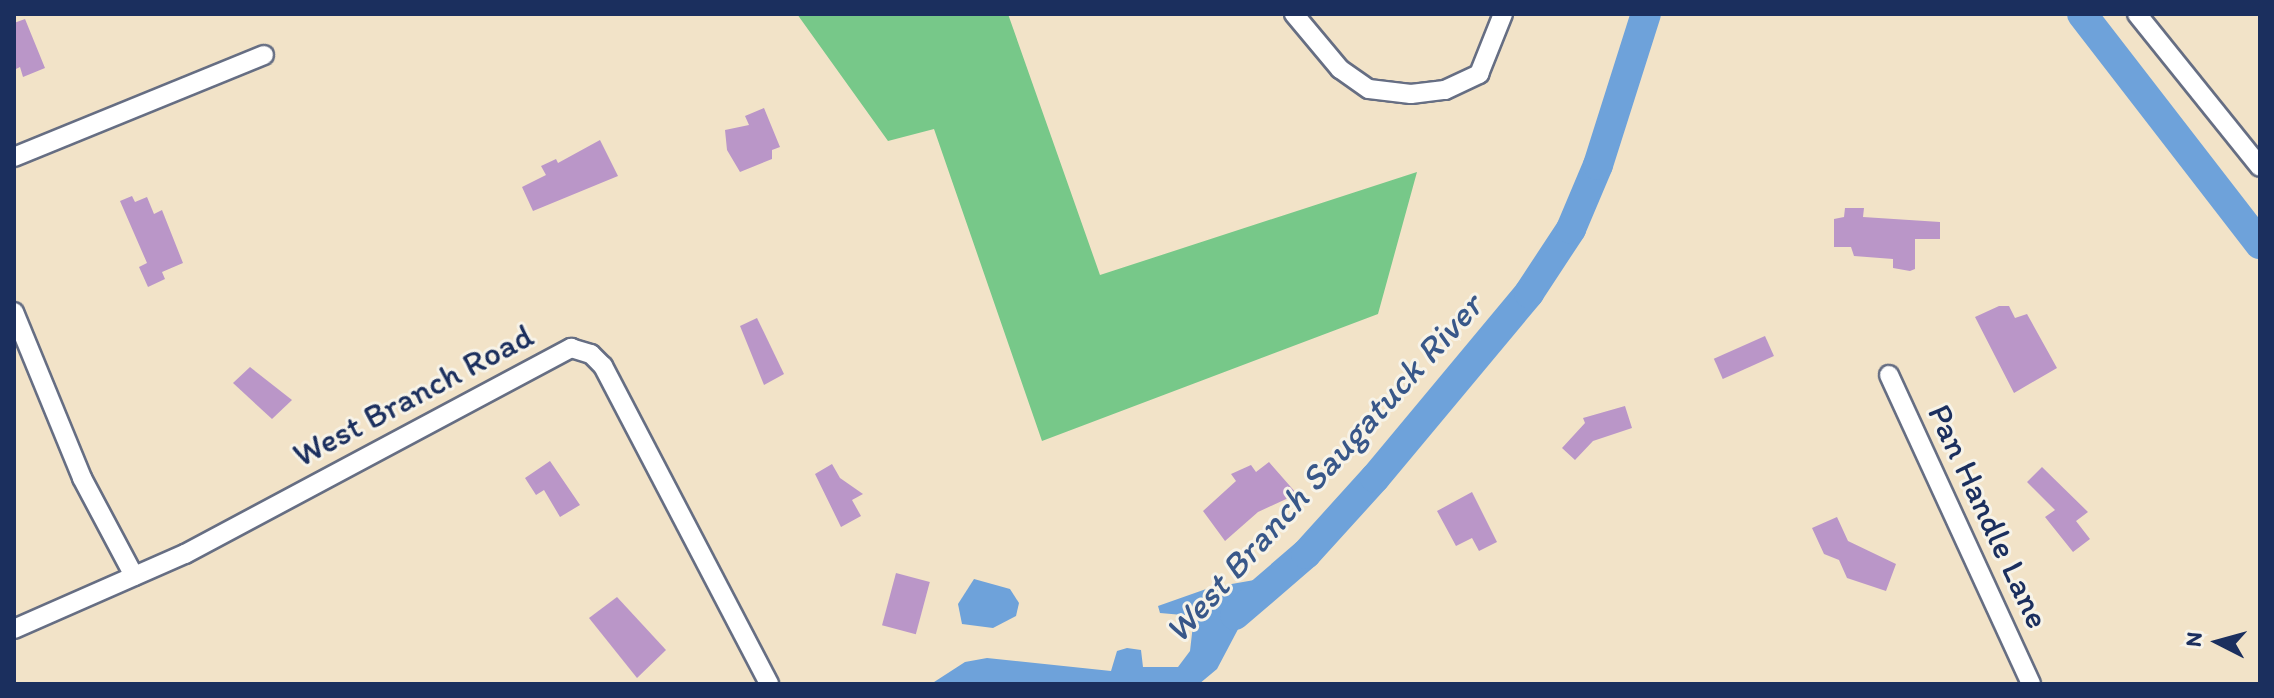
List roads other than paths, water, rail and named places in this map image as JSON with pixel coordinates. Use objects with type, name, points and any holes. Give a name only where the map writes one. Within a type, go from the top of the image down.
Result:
[{"type":"street","points":[[1294,14],[1350,76],[1369,89],[1411,94],[1445,90],[1479,74],[1503,14]]},
{"type":"street","points":[[2137,14],[2260,167]]},
{"type":"street","points":[[14,157],[264,55]]},
{"type":"street","points":[[14,312],[82,478],[134,576]]},
{"type":"street","name":"West Branch Road","points":[[14,629],[185,554],[552,354],[582,349],[603,366],[769,684]]},
{"type":"street","name":"Pan Handle Lane","points":[[1889,375],[2031,684]]},
{"type":"water","points":[[974,579],[1010,589],[1019,603],[1016,616],[993,628],[962,624],[958,604]]},
{"type":"water","points":[[1260,579],[1267,598],[1245,616],[1217,669],[1199,684],[931,684],[965,662],[987,658],[1111,671],[1117,651],[1127,648],[1141,650],[1143,667],[1178,667],[1190,651],[1194,616],[1160,613],[1158,606],[1209,588]]},
{"type":"waterway","name":"West Branch Saugatuck River","points":[[1235,615],[1306,554],[1375,478],[1529,293],[1571,229],[1598,165],[1646,14]]},
{"type":"waterway","points":[[2082,14],[2260,244]]}]
